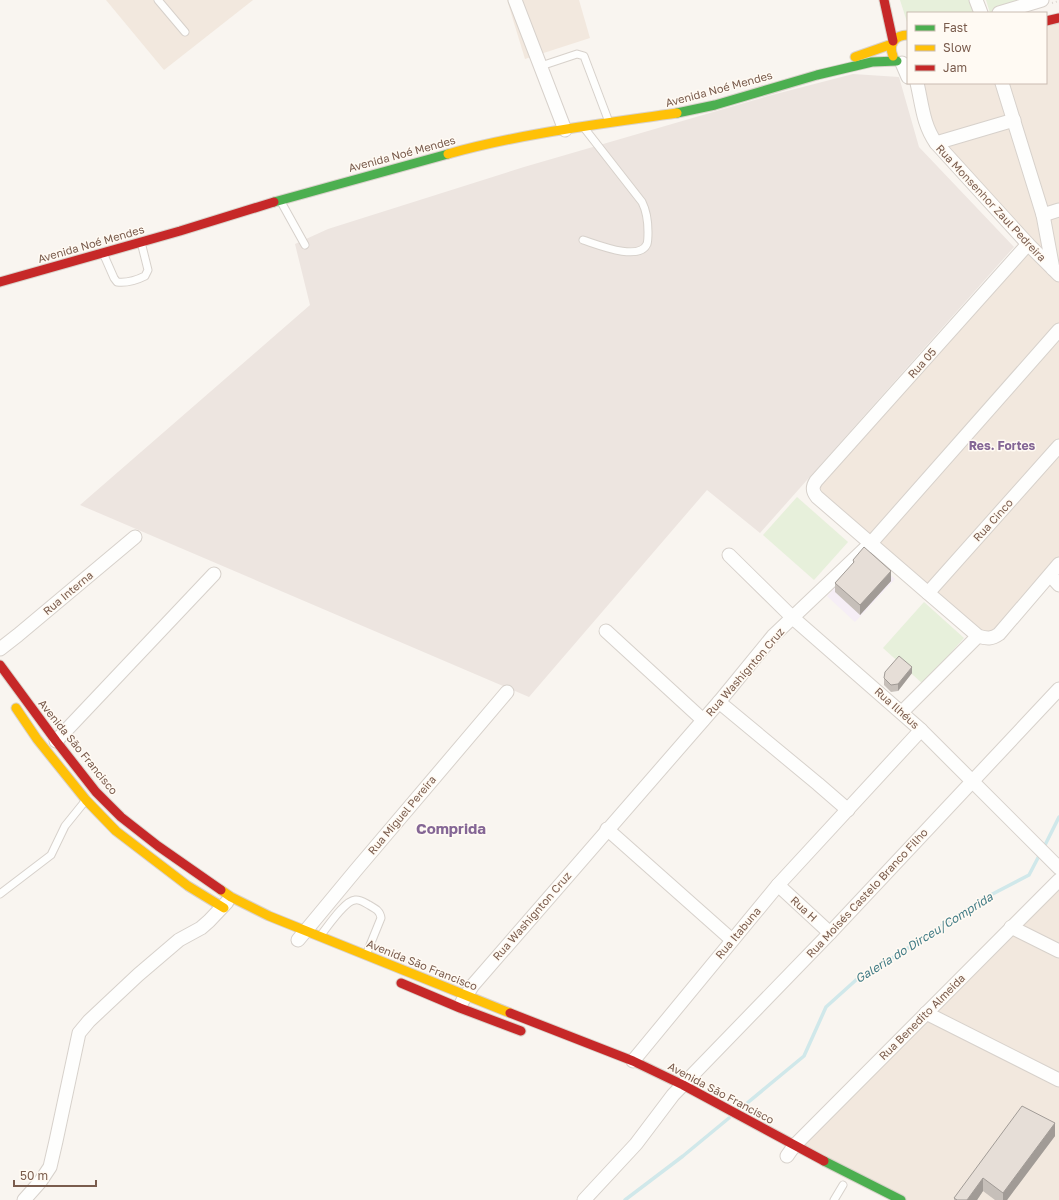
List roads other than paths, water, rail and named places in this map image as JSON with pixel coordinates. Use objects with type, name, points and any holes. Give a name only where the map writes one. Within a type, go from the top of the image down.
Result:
[{"type":"street","points":[[515,0],[565,130]]},
{"type":"street","points":[[884,0],[892,43],[892,54],[902,62],[907,75]]},
{"type":"street","points":[[976,0],[980,12]]},
{"type":"street","points":[[1002,12],[1042,0]]},
{"type":"street","points":[[1047,22],[1059,18]]},
{"type":"street","name":"Avenida Noé Mendes","points":[[817,75],[834,64],[892,43],[898,37],[907,34]]},
{"type":"street","name":"Avenida Noé Mendes","points":[[0,282],[280,200],[473,147],[517,137],[678,114],[715,105],[817,75],[872,62],[902,62]]},
{"type":"street","name":"Rua Monsenhor Zaul Pedreira","points":[[910,84],[927,126],[936,143],[1028,244],[1056,272]]},
{"type":"street","name":"Rua Monsenhor Zaul Pedreira","points":[[917,84],[920,105]]},
{"type":"street","points":[[1002,84],[1043,215],[1056,272]]},
{"type":"street","points":[[936,143],[1014,120]]},
{"type":"street","points":[[1043,215],[1059,210]]},
{"type":"street","name":"Rua 05","points":[[871,543],[817,497],[813,488],[816,481],[1028,244]]},
{"type":"street","name":"Rua Washignton Cruz","points":[[460,1008],[466,995],[478,978],[719,702],[773,636],[871,543],[1059,330]]},
{"type":"street","name":"Rua Cinco","points":[[928,594],[1059,446]]},
{"type":"street","name":"Rua Interna","points":[[0,649],[136,537]]},
{"type":"street","points":[[871,543],[978,636],[985,638],[991,638],[999,634],[1054,580],[1059,564]]},
{"type":"street","name":"Rua Ilhéus","points":[[729,555],[793,618],[922,730],[1059,868]]},
{"type":"street","points":[[56,741],[214,574]]},
{"type":"street","points":[[606,631],[703,720]]},
{"type":"street","points":[[902,712],[978,636]]},
{"type":"street","name":"Avenida São Francisco","points":[[0,665],[96,792],[121,816],[228,905]]},
{"type":"street","name":"Rua Moisés Castelo Branco Filho","points":[[584,1200],[636,1144],[673,1095],[830,934],[1059,689]]},
{"type":"street","name":"Rua Miguel Pereira","points":[[300,938],[507,692]]},
{"type":"street","points":[[719,702],[848,810]]},
{"type":"street","name":"Avenida São Francisco","points":[[12,704],[37,739],[86,800],[116,831],[188,886],[228,905],[269,916],[300,938],[320,936],[370,959],[633,1061],[683,1085],[764,1129],[789,1153],[901,1200]]},
{"type":"street","name":"Rua Itabuna","points":[[633,1061],[778,885],[922,730]]},
{"type":"street","points":[[86,800],[96,792]]},
{"type":"street","points":[[607,829],[732,940]]},
{"type":"street","name":"Rua Benedito Almeida","points":[[789,1153],[1059,880]]},
{"type":"street","name":"Rua H","points":[[778,885],[830,934]]},
{"type":"street","points":[[24,1200],[40,1182],[50,1167],[79,1033],[99,1010],[138,975],[180,940],[201,928],[228,905]]},
{"type":"street","points":[[1011,927],[1059,951]]},
{"type":"street","points":[[390,978],[460,1008],[526,1033]]},
{"type":"street","points":[[926,1014],[1059,1080]]},
{"type":"street","points":[[709,1113],[718,1104]]},
{"type":"street","points":[[757,1139],[764,1129]]},
{"type":"lane","points":[[158,0],[185,32]]},
{"type":"lane","points":[[541,66],[577,54],[584,56],[610,124]]},
{"type":"lane","points":[[583,240],[622,251],[633,252],[641,250],[647,244],[648,234],[648,218],[642,202],[584,127]]},
{"type":"lane","points":[[280,200],[305,246]]},
{"type":"lane","points":[[103,252],[117,282],[121,283],[141,278],[145,276],[148,270],[140,242]]},
{"type":"lane","points":[[0,894],[51,855],[65,826],[86,800]]},
{"type":"lane","points":[[320,936],[347,903],[354,900],[361,901],[377,909],[381,918],[370,959]]},
{"type":"lane","points":[[834,1200],[843,1184]]},
{"type":"waterway","name":"Galeria do Dirceu/Comprida","points":[[1043,849],[1059,817]]},
{"type":"waterway","name":"Galeria do Dirceu/Comprida","points":[[740,1109],[804,1056],[826,1007],[856,980],[981,900],[1029,875],[1040,854]]},
{"type":"waterway","name":"Galeria do Dirceu/Comprida","points":[[625,1200],[683,1156],[729,1118]]},
{"type":"district","name":"Res. Fortes","points":[[1002,446]]},
{"type":"district","name":"Comprida","points":[[451,829]]}]
